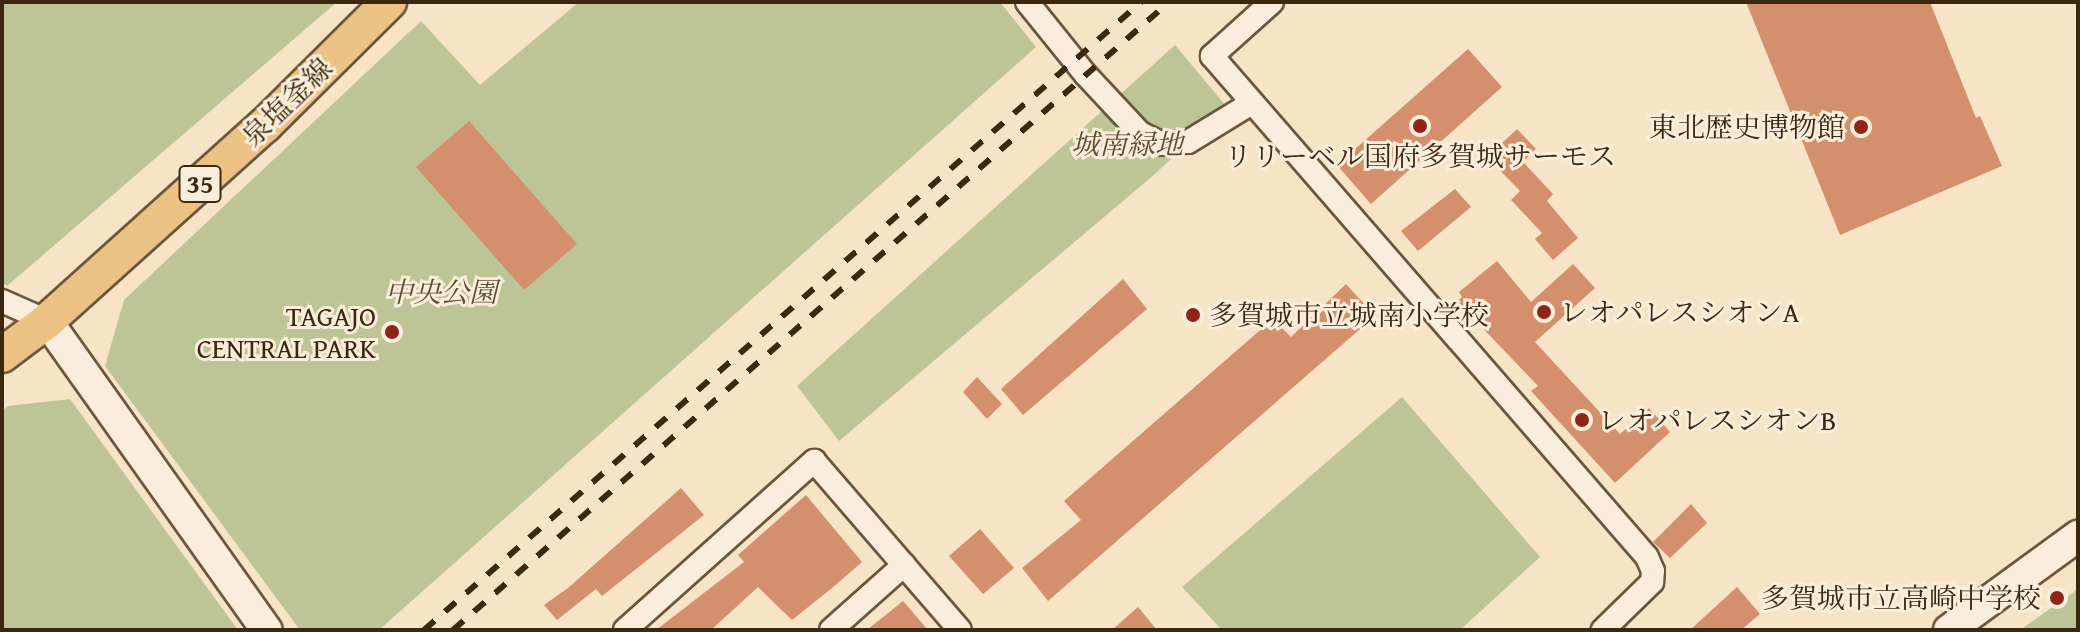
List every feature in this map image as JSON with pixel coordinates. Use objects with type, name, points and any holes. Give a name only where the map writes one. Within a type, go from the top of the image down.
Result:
[{"type":"main road","name":"泉塩釜線","points":[[2,355],[47,321],[265,125],[389,2]]},
{"type":"street","points":[[1027,2],[1140,133],[1163,144],[1188,142],[1250,104]]},
{"type":"street","points":[[1272,2],[1212,56],[1250,104],[1647,557],[1653,571],[1652,582],[1603,630]]},
{"type":"street","points":[[2,301],[47,321],[267,630]]},
{"type":"street","points":[[625,630],[814,461],[960,630]]},
{"type":"street","points":[[1949,630],[2078,536]]},
{"type":"street","points":[[831,630],[904,565]]},
{"type":"green space","points":[[2,2],[337,2],[7,286],[2,283]]},
{"type":"green space","name":"中央公園","points":[[579,2],[1000,2],[1036,47],[379,630],[300,630],[105,366],[124,300],[421,21],[480,85]]},
{"type":"green space","name":"城南緑地","points":[[1175,45],[1226,106],[1155,174],[839,441],[797,386]]},
{"type":"green space","points":[[1402,397],[1540,557],[1460,630],[1222,630],[1182,587]]},
{"type":"green space","points":[[70,399],[238,630],[2,630],[2,411],[8,406]]},
{"type":"green space","points":[[2078,589],[2078,630],[2020,630]]},
{"type":"building","name":"東北歴史博物館","points":[[1746,2],[1930,2],[1976,118],[1980,116],[2002,166],[1840,235]]},
{"type":"building","name":"リリーベル国府多賀城サーモス","points":[[1468,49],[1502,87],[1371,204],[1337,165]]},
{"type":"building","points":[[469,121],[577,244],[524,290],[416,167]]},
{"type":"building","points":[[1517,129],[1536,149],[1523,162],[1553,194],[1547,201],[1578,238],[1553,260],[1535,239],[1542,233],[1511,200],[1520,191],[1487,157]]},
{"type":"building","points":[[1455,189],[1471,207],[1418,251],[1401,231]]},
{"type":"building","points":[[1497,261],[1531,302],[1573,264],[1595,288],[1535,342],[1620,434],[1649,408],[1670,432],[1615,483],[1531,391],[1538,386],[1457,301],[1462,297],[1459,292]]},
{"type":"building","points":[[1123,279],[1147,309],[1023,415],[1001,389]]},
{"type":"building","points":[[1346,284],[1375,316],[1048,601],[1022,568],[1081,520],[1064,501],[1273,319],[1291,337]]},
{"type":"building","points":[[977,377],[1002,404],[987,419],[963,392]]},
{"type":"building","points":[[681,488],[704,515],[602,596],[596,589],[557,620],[544,605],[568,588]]},
{"type":"building","points":[[806,495],[862,562],[792,620],[758,587],[711,630],[656,630],[744,562],[738,555]]},
{"type":"building","points":[[1691,504],[1707,523],[1670,558],[1653,542]]},
{"type":"building","points":[[980,529],[1014,568],[983,594],[949,556]]},
{"type":"building","points":[[1737,587],[1760,614],[1741,630],[1690,630]]},
{"type":"building","points":[[903,601],[928,630],[867,630]]},
{"type":"building","points":[[1138,607],[1157,630],[1112,630]]},
{"type":"railway","points":[[424,630],[1141,2]]},
{"type":"railway","points":[[453,630],[1169,2]]},
{"type":"place","name":"リリーベル国府多賀城サーモス","points":[[1420,126]]},
{"type":"place","name":"東北歴史博物館","points":[[1861,127]]},
{"type":"place","name":"レオパレスシオンA","points":[[1544,312]]},
{"type":"place","name":"多賀城市立城南小学校","points":[[1193,315]]},
{"type":"place","name":"TAGAJO CENTRAL PARK","points":[[392,332]]},
{"type":"place","name":"レオパレスシオンB","points":[[1582,420]]},
{"type":"place","name":"多賀城市立高崎中学校","points":[[2057,598]]}]
